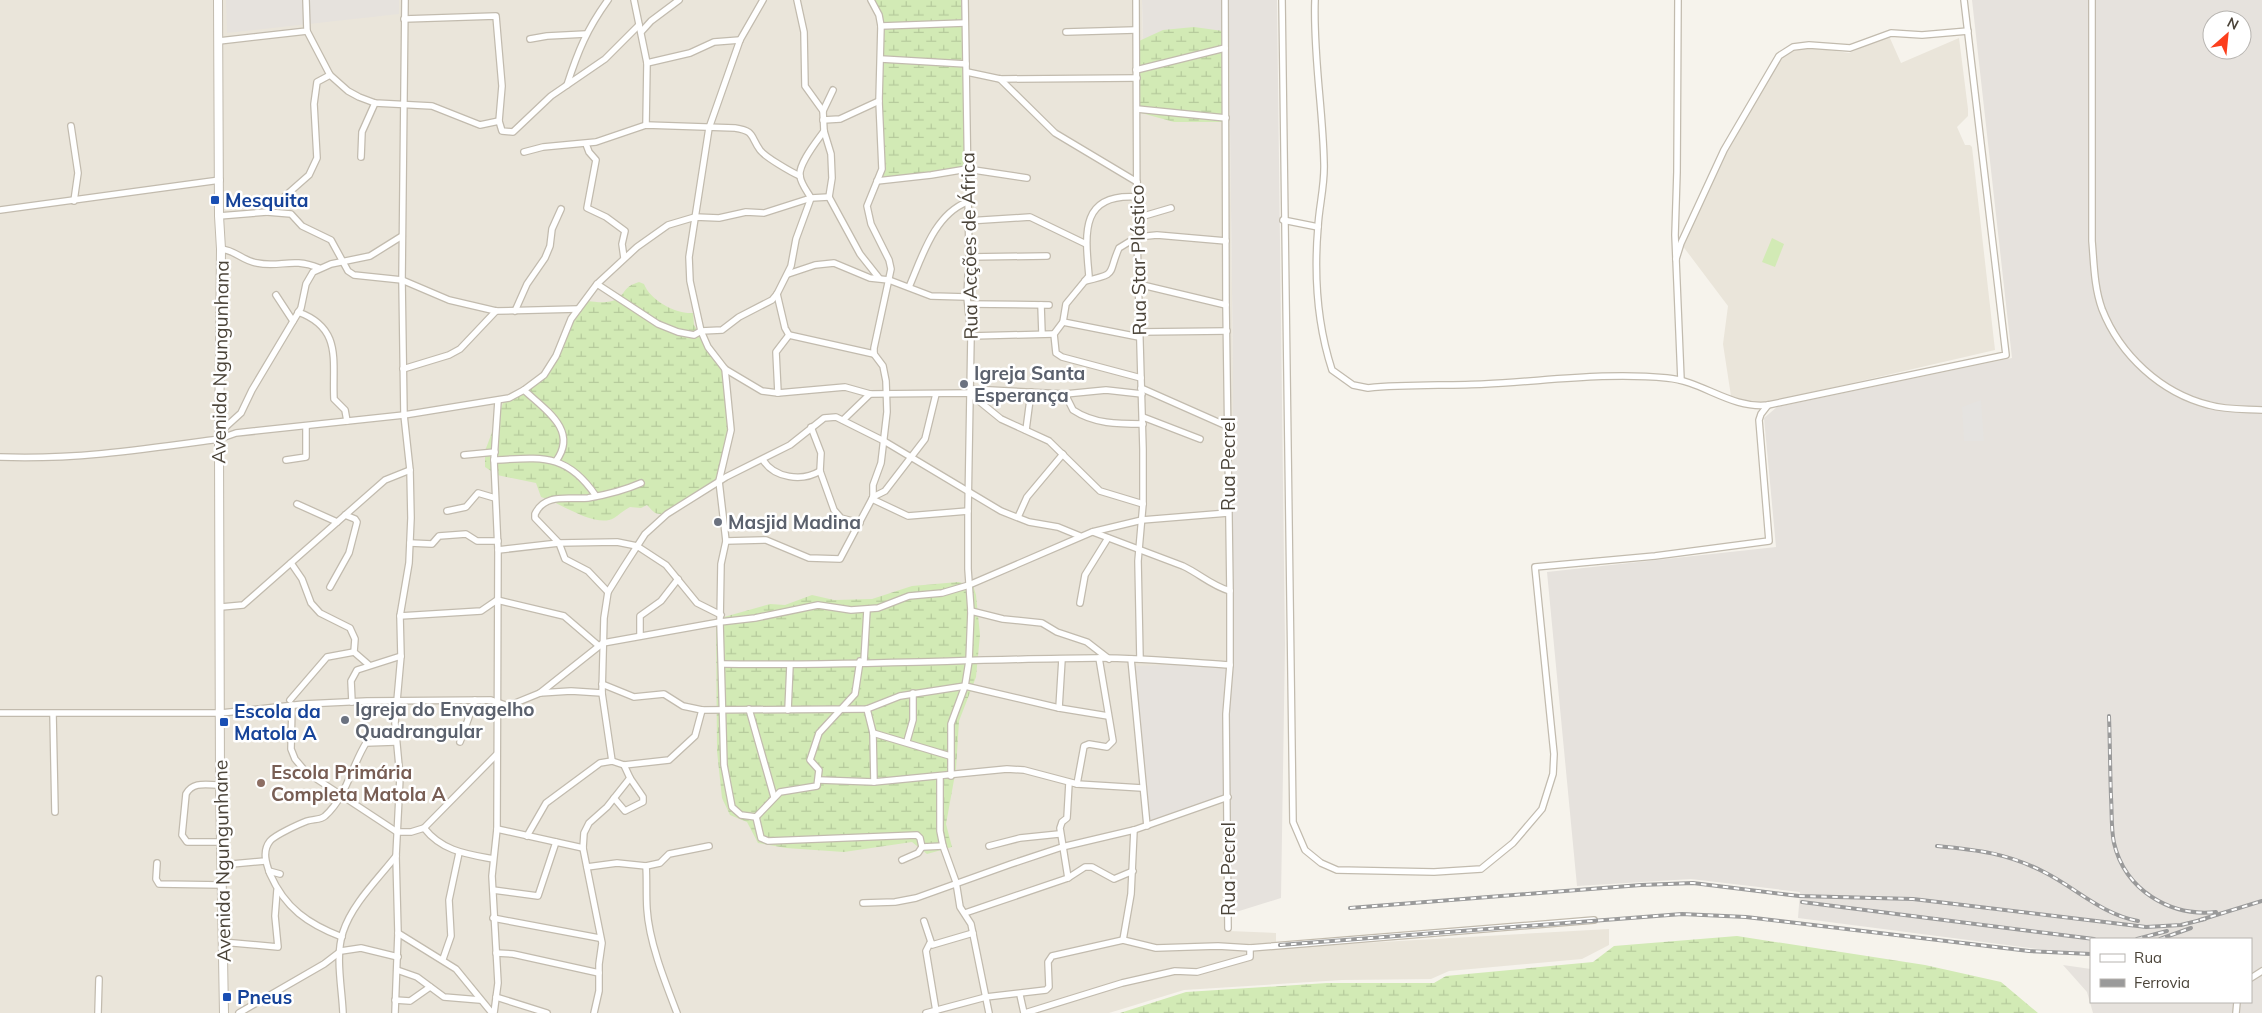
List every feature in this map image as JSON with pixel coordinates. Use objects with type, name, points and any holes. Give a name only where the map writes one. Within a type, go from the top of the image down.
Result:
[{"type":"street","name":"Avenida Ngungunhana","points":[[218,0],[219,216],[221,249],[219,436],[221,724]]},
{"type":"street","points":[[306,0],[307,31],[330,75],[348,91],[374,103],[432,106],[480,125],[499,121]]},
{"type":"street","points":[[395,1013],[398,970],[396,856],[400,777],[395,742],[401,656],[400,616],[410,543],[410,470],[404,415],[402,280],[405,106],[404,0]]},
{"type":"street","points":[[567,85],[586,34],[598,11],[608,0]]},
{"type":"street","points":[[634,0],[646,63],[646,125]]},
{"type":"street","points":[[404,20],[496,16],[502,86],[499,121],[502,131],[512,132],[545,102],[605,59],[640,28],[679,0]]},
{"type":"street","points":[[763,0],[740,40],[709,128],[689,257],[690,281],[701,331],[708,347],[725,369],[762,391],[778,393],[845,387],[870,394],[936,394],[970,391],[1065,394],[1106,390],[1141,391],[1229,427]]},
{"type":"street","points":[[797,0],[804,32],[805,86],[824,111]]},
{"type":"street","points":[[726,541],[766,540],[809,558],[834,560],[844,555],[872,498],[873,484],[879,471],[887,412],[882,366],[874,354],[875,340],[889,280],[889,260],[868,215],[867,206],[882,170],[879,101],[880,26],[879,15],[871,0]]},
{"type":"street","name":"Rua Acções de África","points":[[951,776],[951,724],[965,686],[969,661],[971,611],[968,511],[971,336],[968,300],[965,0]]},
{"type":"street","name":"Rua Star Plástico","points":[[1136,0],[1137,237],[1140,378],[1143,420],[1140,659]]},
{"type":"street","name":"Rua Pecrel","points":[[1225,0],[1226,305],[1230,591],[1230,665],[1226,714],[1228,928]]},
{"type":"street","points":[[1282,0],[1293,822],[1305,850],[1321,863],[1337,870],[1434,872],[1481,869],[1513,843],[1529,825],[1545,801],[1554,767],[1535,567],[1655,556],[1769,541],[1759,420],[1760,414],[1768,405]]},
{"type":"street","points":[[1315,0],[1315,46],[1324,166],[1318,227],[1317,288],[1320,321],[1326,352],[1332,370],[1353,385],[1368,388],[1486,384],[1604,375],[1681,380],[1736,403],[1749,406],[1768,405],[2006,355],[1964,0]]},
{"type":"street","points":[[1678,0],[1675,235],[1681,380]]},
{"type":"street","points":[[2092,0],[2092,241],[2097,291],[2102,308],[2129,355],[2157,380],[2181,395],[2208,405],[2228,409],[2262,410]]},
{"type":"street","points":[[880,26],[965,23]]},
{"type":"street","points":[[1066,32],[1135,30]]},
{"type":"street","points":[[1676,259],[1681,243],[1724,150],[1779,56],[1784,51],[1793,47],[1809,45],[1850,48],[1890,33],[1922,35],[1968,30]]},
{"type":"street","points":[[219,42],[307,31]]},
{"type":"street","points":[[530,40],[546,36],[586,34]]},
{"type":"street","points":[[646,63],[690,53],[714,42],[740,40]]},
{"type":"street","points":[[1136,70],[1225,48]]},
{"type":"street","points":[[881,59],[966,64]]},
{"type":"street","points":[[967,72],[1000,79],[1137,78]]},
{"type":"street","points":[[267,212],[309,175],[316,163],[316,86],[318,80],[330,75]]},
{"type":"street","points":[[1000,79],[1055,133],[1137,182]]},
{"type":"street","points":[[833,90],[824,111],[823,120],[824,131],[832,154],[832,178],[829,197],[860,254],[879,278]]},
{"type":"street","points":[[823,120],[840,119],[879,101]]},
{"type":"street","points":[[361,157],[362,132],[374,103]]},
{"type":"street","points":[[1136,109],[1226,118]]},
{"type":"street","points":[[524,152],[543,148],[586,144],[646,125],[745,130],[754,136],[760,150],[790,172],[800,176],[811,198],[796,240],[788,274],[777,294],[772,300],[739,318],[722,330],[701,331],[694,335],[658,324],[597,284]]},
{"type":"street","points":[[71,126],[78,173],[74,201]]},
{"type":"street","points":[[800,176],[809,152],[824,131]]},
{"type":"street","points":[[586,144],[589,152],[596,160],[587,208],[625,230],[622,244],[624,258]]},
{"type":"street","points":[[877,180],[931,176],[967,169],[1027,178]]},
{"type":"street","points":[[0,210],[220,180]]},
{"type":"street","points":[[0,457],[70,457],[236,433],[404,415],[498,400],[524,390],[544,375],[553,362],[566,328],[597,284],[624,258],[668,226],[695,217],[719,218],[746,212],[764,212],[811,198],[829,197]]},
{"type":"street","points":[[1137,197],[1117,197],[1098,206],[1086,228],[1089,276],[1066,304],[1062,322],[1054,334],[1056,353],[1140,378]]},
{"type":"street","points":[[909,287],[938,227],[952,210],[967,202]]},
{"type":"street","points":[[1137,218],[1171,208]]},
{"type":"street","points":[[515,310],[526,284],[550,246],[552,229],[561,209]]},
{"type":"street","points":[[219,216],[267,212],[291,214],[302,226],[328,238],[335,245],[348,271],[354,275],[402,280],[449,300],[496,311],[578,309]]},
{"type":"street","points":[[968,221],[1030,218],[1086,244]]},
{"type":"street","points":[[1284,220],[1318,227]]},
{"type":"street","points":[[221,249],[229,250],[253,263],[264,265],[299,262],[318,268],[370,256],[402,236]]},
{"type":"street","points":[[1086,281],[1112,272],[1119,248],[1137,237],[1157,236],[1226,241]]},
{"type":"street","points":[[969,257],[1047,256]]},
{"type":"street","points":[[788,274],[815,265],[834,263],[870,278],[889,280],[936,298],[1049,306]]},
{"type":"street","points":[[219,436],[242,414],[252,390],[303,303],[308,278],[318,268]]},
{"type":"street","points":[[1138,284],[1226,305]]},
{"type":"street","points":[[777,294],[789,335],[797,339],[874,354]]},
{"type":"street","points":[[276,295],[293,322]]},
{"type":"street","points":[[1041,305],[1042,334]]},
{"type":"street","points":[[403,369],[448,355],[460,349],[496,311]]},
{"type":"street","points":[[298,312],[321,325],[331,341],[334,351],[334,399],[345,410],[347,421]]},
{"type":"street","points":[[1062,322],[1139,335],[1227,331]]},
{"type":"street","points":[[971,336],[1054,334]]},
{"type":"street","points":[[778,393],[776,352],[789,335]]},
{"type":"street","points":[[725,369],[730,430],[719,481],[726,541],[721,564],[720,618],[724,766],[732,807],[741,815],[756,817]]},
{"type":"street","points":[[524,390],[552,413],[557,422],[561,431],[563,450],[556,461]]},
{"type":"street","points":[[970,391],[1000,419],[1042,436],[1100,491],[1143,504]]},
{"type":"street","points":[[1026,430],[1031,392]]},
{"type":"street","points":[[843,420],[870,394]]},
{"type":"street","points":[[872,498],[885,490],[928,432],[936,394]]},
{"type":"street","points":[[1065,394],[1072,410],[1091,419],[1103,423],[1143,420],[1200,439]]},
{"type":"street","points":[[493,1013],[496,997],[493,859],[497,829],[496,755],[498,702],[498,541],[494,460],[498,400]]},
{"type":"street","points":[[612,761],[602,693],[601,645],[605,603],[608,592],[637,546],[654,524],[667,514],[719,481],[763,460],[796,441],[811,427],[830,416],[843,420],[884,441],[969,493],[1018,517],[1080,536]]},
{"type":"street","points":[[286,460],[306,457],[306,426]]},
{"type":"street","points":[[811,427],[821,453],[820,471],[830,504],[837,515],[844,520],[860,523]]},
{"type":"street","points":[[464,455],[495,452]]},
{"type":"street","points":[[1018,517],[1027,497],[1063,454]]},
{"type":"street","points":[[494,460],[548,458],[556,461],[589,485],[596,496]]},
{"type":"street","points":[[763,460],[772,471],[788,476],[811,476],[820,471]]},
{"type":"street","points":[[221,607],[243,604],[385,480],[410,470]]},
{"type":"street","points":[[608,592],[588,571],[565,559],[559,543],[536,518],[537,510],[561,496],[582,498],[596,496],[641,483]]},
{"type":"street","points":[[447,511],[466,507],[478,493],[495,498]]},
{"type":"street","points":[[872,498],[908,516],[968,511]]},
{"type":"street","points":[[297,504],[337,522]]},
{"type":"street","points":[[0,714],[221,712],[291,702],[491,700],[508,706],[540,693],[601,645],[720,618],[756,618],[818,605],[841,609],[867,610],[878,608],[909,596],[942,593],[969,585],[1092,532],[1142,520],[1228,512]]},
{"type":"street","points":[[330,586],[349,554],[357,522],[355,519],[345,515]]},
{"type":"street","points":[[1092,532],[1193,571],[1210,584],[1230,591]]},
{"type":"street","points":[[410,543],[432,544],[439,536],[466,534],[477,542],[498,541]]},
{"type":"street","points":[[1080,603],[1085,575],[1108,538]]},
{"type":"street","points":[[498,550],[559,543],[617,542],[637,546],[666,565],[696,603],[720,618]]},
{"type":"street","points":[[291,563],[302,579],[311,603],[320,613],[350,628],[354,634],[354,652],[369,665]]},
{"type":"street","points":[[640,636],[640,616],[661,601],[678,579]]},
{"type":"street","points":[[400,616],[481,611],[497,600],[564,616],[601,645]]},
{"type":"street","points":[[756,817],[774,797],[786,790],[816,787],[818,769],[810,760],[814,746],[819,733],[857,692],[867,610]]},
{"type":"street","points":[[971,611],[1003,619],[1042,623],[1057,632],[1087,642],[1109,659]]},
{"type":"street","points":[[354,652],[327,657],[291,702],[289,739],[295,759],[306,772],[397,832],[411,832],[424,828],[496,755]]},
{"type":"street","points":[[352,702],[350,681],[357,670],[401,656]]},
{"type":"street","points":[[722,664],[790,665],[1099,658],[1230,665]]},
{"type":"street","points":[[1077,784],[1084,746],[1087,744],[1107,747],[1112,743],[1099,658]]},
{"type":"street","points":[[1059,708],[1062,659]]},
{"type":"street","points":[[1130,659],[1147,826]]},
{"type":"street","points":[[788,710],[790,665]]},
{"type":"street","points":[[602,684],[634,696],[664,694],[684,706],[702,710],[867,709],[900,696],[965,686],[1059,708],[1108,716]]},
{"type":"street","points":[[540,693],[571,691],[602,693]]},
{"type":"street","points":[[907,741],[913,720],[913,694]]},
{"type":"street","points":[[460,742],[475,700]]},
{"type":"street","points":[[749,709],[774,797]]},
{"type":"street","points":[[867,709],[873,733],[874,782]]},
{"type":"street","points":[[527,836],[541,810],[552,797],[600,763],[612,761],[624,765],[669,760],[695,736],[702,710]]},
{"type":"street","points":[[53,714],[54,812]]},
{"type":"street","name":"Avenida Ngungunhane","points":[[221,724],[220,785],[224,1013]]},
{"type":"street","points":[[873,733],[907,741],[950,756]]},
{"type":"street","points":[[342,937],[307,921],[297,914],[277,890],[265,861],[271,840],[306,821],[325,816],[349,783],[352,768],[366,743],[395,742]]},
{"type":"street","points":[[614,798],[625,811],[643,802],[644,799],[624,765]]},
{"type":"street","points":[[818,780],[874,782],[1016,769],[1069,783],[1142,788]]},
{"type":"street","points":[[940,777],[940,831],[943,846],[956,882],[960,907],[971,924],[989,1013]]},
{"type":"street","points":[[594,1013],[599,991],[602,943],[599,938],[600,927],[583,848],[584,833],[588,823],[614,798],[630,778]]},
{"type":"street","points":[[1068,878],[1060,824],[1068,818],[1069,783]]},
{"type":"street","points":[[220,785],[197,785],[189,789],[186,794],[182,835],[187,842],[221,842]]},
{"type":"street","points":[[863,903],[905,900],[1062,847],[1147,826],[1228,796]]},
{"type":"street","points":[[756,817],[762,838],[768,841],[917,836],[920,838],[922,847],[918,853],[902,860]]},
{"type":"street","points":[[424,828],[439,844],[459,853],[493,859]]},
{"type":"street","points":[[497,829],[583,848]]},
{"type":"street","points":[[1123,940],[1130,902],[1134,830]]},
{"type":"street","points":[[989,846],[1020,838],[1060,834]]},
{"type":"street","points":[[493,890],[538,896],[556,842]]},
{"type":"street","points":[[587,867],[617,863],[646,866],[660,863],[669,854],[709,846]]},
{"type":"street","points":[[922,847],[943,846]]},
{"type":"street","points":[[443,959],[451,936],[449,900],[459,853]]},
{"type":"street","points":[[343,1013],[341,951],[342,937],[346,925],[360,903],[396,856]]},
{"type":"street","points":[[221,865],[265,861]]},
{"type":"street","points":[[157,863],[156,879],[159,884],[222,885]]},
{"type":"street","points":[[646,866],[647,910],[650,933],[659,966],[677,1013]]},
{"type":"street","points":[[965,912],[1068,878],[1085,867],[1092,867],[1114,879],[1133,871]]},
{"type":"street","points":[[269,871],[280,874]]},
{"type":"street","points":[[222,942],[278,947],[275,916],[277,890]]},
{"type":"street","points":[[494,918],[599,938]]},
{"type":"street","points":[[926,1013],[986,997],[1020,995],[1047,990],[1048,962],[1052,956],[1123,940],[1156,948],[1218,946],[1250,948],[1594,920]]},
{"type":"street","points":[[924,921],[930,943],[926,952],[936,1010]]},
{"type":"street","points":[[398,932],[456,969],[480,1000],[493,1013]]},
{"type":"street","points":[[930,943],[935,945],[973,933]]},
{"type":"street","points":[[239,1013],[324,964],[341,951],[361,948],[398,957]]},
{"type":"street","points":[[1020,995],[1024,1013],[1122,983],[1175,971],[1191,973],[1235,962],[1250,957],[1250,948]]},
{"type":"street","points":[[496,953],[513,954],[599,973]]},
{"type":"street","points":[[398,970],[417,977],[444,997],[480,1000]]},
{"type":"street","points":[[98,1013],[99,979]]},
{"type":"street","points":[[395,1000],[410,1001],[430,987]]},
{"type":"street","points":[[496,997],[547,1013]]},
{"type":"shaded area","points":[[0,0],[1142,0],[1143,44],[1229,41],[1233,375],[1232,663],[1148,824],[1226,795],[1229,931],[1276,933],[1276,948],[1609,929],[1609,945],[1582,959],[1449,971],[1431,979],[1342,980],[1184,990],[1109,1013],[0,1013]]},
{"type":"shaded area","points":[[226,0],[399,0],[399,14],[227,33]]},
{"type":"shaded area","points":[[1142,0],[1277,0],[1285,644],[1281,898],[1229,913],[1225,795],[1148,824],[1133,666],[1232,663],[1233,375],[1229,42],[1143,45]]},
{"type":"shaded area","points":[[1972,0],[2262,0],[2262,1013],[2093,1013],[2090,1003],[2252,1003],[2252,938],[2090,938],[2090,952],[2061,952],[1798,918],[1800,892],[1691,879],[1577,886],[1547,572],[1776,547],[1764,418],[1777,407],[2012,358]]},
{"type":"shaded area","points":[[1889,36],[1901,63],[1959,38],[1968,116],[1957,127],[1965,145],[1972,147],[1995,350],[1757,405],[1731,396],[1723,344],[1728,306],[1682,245],[1728,148],[1783,54],[1809,47],[1849,53]]},
{"type":"shaded area","points":[[1981,400],[1984,441],[1964,441],[1962,407]]},
{"type":"shaded area","points":[[2063,965],[2090,969],[2090,1002],[2087,992]]},
{"type":"green space","points":[[870,0],[967,0],[965,172],[914,180],[879,179],[879,19]]},
{"type":"green space","points":[[1194,27],[1223,31],[1225,122],[1174,122],[1134,111],[1139,41],[1163,30]]},
{"type":"green space","points":[[1772,238],[1784,244],[1775,267],[1762,262]]},
{"type":"green space","points":[[639,282],[644,284],[647,290],[664,305],[686,313],[693,313],[694,325],[722,370],[728,404],[729,432],[715,482],[688,501],[666,513],[658,514],[647,505],[641,508],[630,507],[614,518],[598,520],[578,514],[541,497],[536,483],[497,475],[485,467],[485,451],[503,403],[526,392],[551,370],[569,326],[588,301],[614,301],[630,286]]},
{"type":"green space","points":[[958,582],[973,585],[976,595],[980,635],[976,677],[959,721],[956,769],[946,824],[952,847],[927,854],[912,842],[844,852],[786,848],[758,843],[747,822],[730,815],[722,798],[717,751],[716,628],[724,617],[770,604],[785,605],[812,595],[834,600],[872,599],[912,586]]},
{"type":"green space","points":[[1737,936],[1925,965],[2001,982],[2038,1013],[1120,1013],[1186,992],[1327,983],[1434,983],[1446,976],[1593,962],[1614,946]]},
{"type":"railway","points":[[2109,716],[2112,832],[2120,860],[2128,874],[2139,887],[2166,905],[2182,910],[2216,912]]},
{"type":"railway","points":[[1937,846],[1979,851],[2017,860],[2056,878],[2100,907],[2125,918],[2138,921]]},
{"type":"railway","points":[[1350,908],[1641,885],[1693,883],[1799,896],[1913,899],[2146,927],[2181,925],[2205,919]]},
{"type":"railway","points":[[2200,920],[2262,901]]},
{"type":"railway","points":[[1802,902],[2090,938]]},
{"type":"railway","points":[[1280,945],[1682,914],[1746,917],[2029,951],[2090,954]]},
{"type":"railway","points":[[2163,938],[2191,928]]},
{"type":"railway","points":[[2141,938],[2167,931]]},
{"type":"place","name":"Mesquita","points":[[215,200]]},
{"type":"place","name":"Igreja Santa Esperança","points":[[964,384]]},
{"type":"place","name":"Masjid Madina","points":[[718,522]]},
{"type":"place","name":"Igreja do Envagelho Quadrangular","points":[[345,720]]},
{"type":"place","name":"Escola da Matola A","points":[[224,722]]},
{"type":"place","name":"Escola Primária Completa Matola A","points":[[261,783]]},
{"type":"place","name":"Pneus","points":[[227,997]]}]
